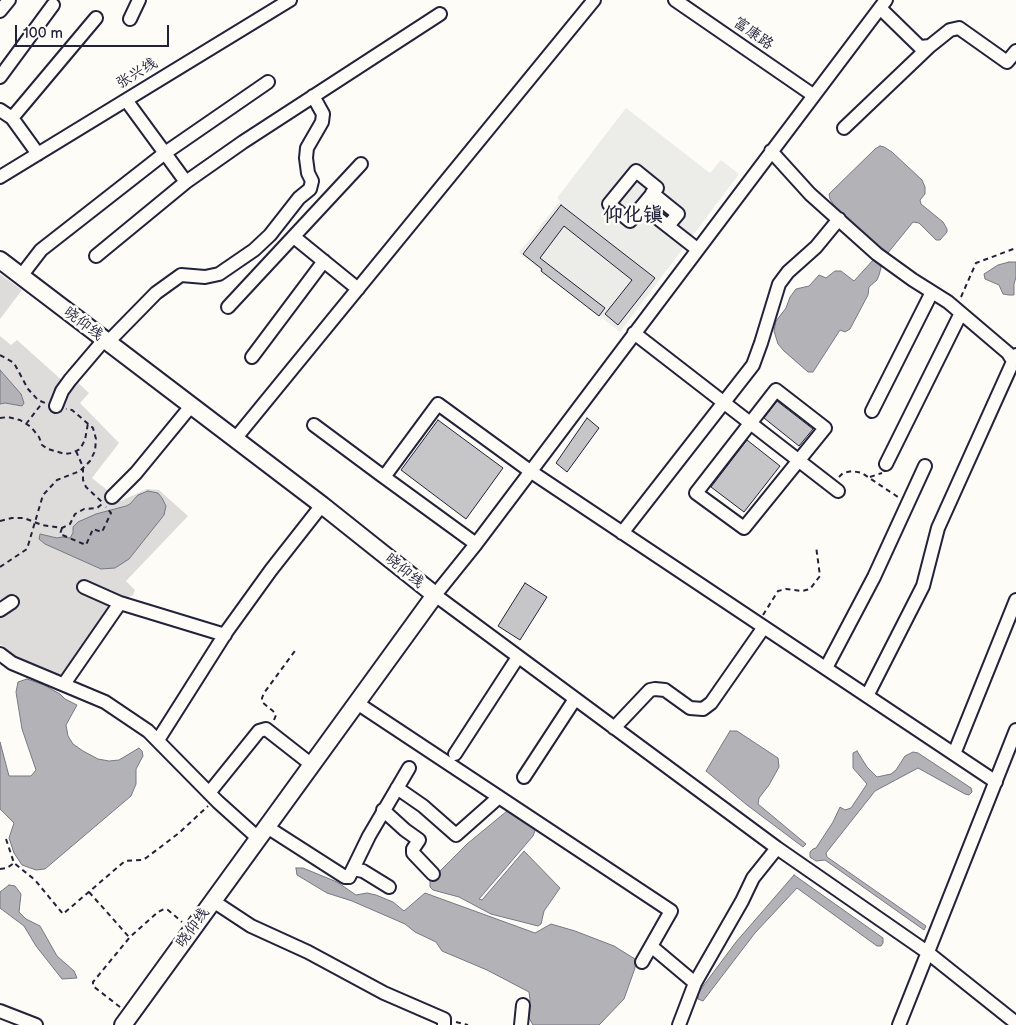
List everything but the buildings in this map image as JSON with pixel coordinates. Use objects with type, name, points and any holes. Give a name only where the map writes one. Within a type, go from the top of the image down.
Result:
[{"type":"main road","name":"晓仰线","points":[[0,260],[322,505],[435,595],[127,1020]]},
{"type":"street","points":[[0,11],[9,0]]},
{"type":"street","points":[[130,19],[138,0]]},
{"type":"street","name":"张兴线","points":[[0,177],[290,0]]},
{"type":"street","points":[[235,439],[594,0]]},
{"type":"street","name":"富康路","points":[[675,0],[813,95]]},
{"type":"street","points":[[930,46],[920,47],[883,4],[476,544],[435,595],[777,848],[927,952],[1016,1024]]},
{"type":"street","points":[[0,76],[53,5]]},
{"type":"street","points":[[96,256],[186,182],[243,142],[440,14]]},
{"type":"street","points":[[12,118],[96,18]]},
{"type":"street","points":[[844,128],[930,46],[950,30],[959,28],[1007,62],[1016,51]]},
{"type":"street","points":[[21,276],[41,250],[165,152],[268,82]]},
{"type":"street","points":[[56,406],[62,391],[70,380],[106,341],[156,293],[181,275],[205,276],[219,274],[254,250],[270,236],[299,198],[310,189],[312,181],[308,173],[307,148],[322,122],[323,114],[313,96]]},
{"type":"street","points":[[126,100],[186,182]]},
{"type":"street","points":[[0,110],[12,118],[38,154]]},
{"type":"street","points":[[771,151],[810,194],[877,254],[958,311],[1015,358],[938,528],[923,586],[867,696]]},
{"type":"street","points":[[228,308],[361,164]]},
{"type":"street","points":[[636,171],[656,188],[642,206],[630,220],[609,204],[636,171]]},
{"type":"street","points":[[652,193],[678,214],[668,226]]},
{"type":"street","points":[[642,206],[698,249]]},
{"type":"street","points":[[622,533],[753,365],[779,284],[788,272],[816,247],[839,219]]},
{"type":"street","points":[[294,237],[358,290]]},
{"type":"street","points":[[252,358],[324,261]]},
{"type":"street","points":[[872,411],[932,292]]},
{"type":"street","points":[[886,464],[958,311]]},
{"type":"street","points":[[634,333],[834,488]]},
{"type":"street","points":[[776,390],[824,428],[798,461],[744,528],[696,493],[776,390]]},
{"type":"street","points":[[384,477],[438,404],[530,471],[996,782]]},
{"type":"street","points":[[108,500],[136,473],[191,406]]},
{"type":"street","points":[[314,425],[476,544]]},
{"type":"street","points":[[826,668],[874,577],[925,466]]},
{"type":"street","points":[[158,740],[225,635],[271,570],[322,505]]},
{"type":"street","points":[[84,587],[120,603],[225,635]]},
{"type":"street","points":[[954,754],[1016,600]]},
{"type":"street","points":[[0,610],[12,602]]},
{"type":"street","points":[[64,684],[120,603]]},
{"type":"street","points":[[614,728],[650,690],[665,690],[690,708],[703,709],[711,703],[761,625]]},
{"type":"street","points":[[0,654],[12,663],[105,702],[148,731],[212,796],[263,833],[345,877],[349,877],[383,810],[409,768]]},
{"type":"street","points":[[455,754],[518,657]]},
{"type":"street","points":[[524,777],[575,699]]},
{"type":"street","points":[[357,703],[671,910],[642,962]]},
{"type":"street","points":[[212,796],[259,732],[266,729],[312,765]]},
{"type":"street","points":[[899,1025],[1016,730]]},
{"type":"street","points":[[397,788],[423,806],[456,835],[500,797]]},
{"type":"street","points":[[383,810],[405,830],[420,840],[413,852],[433,874]]},
{"type":"street","points":[[679,1025],[695,983],[753,878],[777,848]]},
{"type":"street","points":[[353,869],[363,872],[389,887]]},
{"type":"street","points":[[213,901],[251,926],[308,952],[384,993],[444,1020],[444,1025]]},
{"type":"street","points":[[651,946],[695,983]]},
{"type":"street","points":[[521,1025],[523,1005]]},
{"type":"street","points":[[0,1011],[36,1025]]},
{"type":"path","points":[[958,311],[976,263],[1016,248]]},
{"type":"path","points":[[0,355],[14,363],[28,389],[38,400],[72,410],[93,428],[96,439],[95,450],[90,460],[80,471],[57,480],[43,495],[27,549],[0,567]]},
{"type":"path","points":[[26,424],[43,402]]},
{"type":"path","points":[[0,418],[8,417],[20,420],[39,437],[42,445],[48,450],[65,454],[80,448],[85,440],[88,423]]},
{"type":"path","points":[[0,521],[24,518],[62,528],[70,524],[75,514],[84,509],[97,508],[108,500],[86,488],[83,480],[83,467],[76,451]]},
{"type":"path","points":[[834,488],[843,473],[852,471],[862,473],[908,503]]},
{"type":"path","points":[[62,528],[60,534],[86,545],[93,529],[102,532],[111,513]]},
{"type":"path","points":[[761,625],[778,591],[786,589],[802,592],[810,589],[820,576],[816,546]]},
{"type":"path","points":[[266,729],[276,715],[262,702],[264,693],[297,648]]},
{"type":"path","points":[[6,839],[14,863],[35,880],[63,914],[125,861],[146,858],[179,833],[212,796]]},
{"type":"path","points":[[0,869],[7,868],[14,863]]},
{"type":"path","points":[[89,892],[130,937]]},
{"type":"path","points":[[127,1020],[93,986],[93,982],[130,937],[158,912],[164,909],[168,910],[192,929]]},
{"type":"shaded area","points":[[626,108],[710,173],[721,160],[739,174],[620,332],[519,253],[560,201],[557,198]]},
{"type":"shaded area","points":[[880,146],[892,152],[922,180],[925,194],[920,200],[921,204],[943,222],[947,229],[947,232],[940,240],[936,240],[919,223],[913,222],[887,254],[840,214],[830,199],[829,194]]},
{"type":"shaded area","points":[[875,258],[880,263],[879,275],[877,280],[869,287],[868,295],[850,329],[845,332],[840,330],[813,372],[808,372],[778,344],[774,331],[776,321],[786,308],[790,297],[796,289],[809,286],[819,275],[826,278],[835,271],[841,271],[854,281]]},
{"type":"shaded area","points":[[1016,262],[1014,295],[1003,294],[999,285],[985,279],[984,274],[998,265]]},
{"type":"shaded area","points":[[0,274],[22,290],[0,319]]},
{"type":"shaded area","points":[[0,336],[11,345],[17,340],[65,383],[71,376],[89,393],[80,403],[119,443],[92,478],[121,501],[147,489],[159,490],[188,516],[126,581],[135,590],[133,595],[123,600],[63,679],[16,657],[0,644]]},
{"type":"shaded area","points":[[0,370],[21,394],[24,403],[22,406],[0,404]]},
{"type":"shaded area","points":[[148,491],[158,493],[162,498],[166,506],[164,515],[129,559],[115,568],[101,569],[45,544],[39,539],[40,534],[57,538],[70,538],[73,533],[73,527],[78,522],[96,514],[126,506],[138,495]]},
{"type":"shaded area","points":[[27,679],[44,685],[77,705],[66,725],[68,736],[73,744],[83,751],[98,759],[109,761],[119,760],[139,748],[143,756],[136,769],[136,784],[131,796],[45,869],[36,870],[22,865],[14,853],[9,838],[14,823],[0,809],[0,742],[9,776],[31,776],[36,770],[22,729],[16,692],[18,682]]},
{"type":"shaded area","points":[[730,731],[737,731],[778,758],[779,767],[759,798],[758,804],[806,844],[803,847],[706,771]]},
{"type":"shaded area","points":[[857,751],[867,767],[877,777],[891,774],[905,756],[913,752],[918,753],[971,788],[972,792],[969,795],[965,794],[918,768],[875,791],[826,853],[827,857],[926,926],[924,930],[825,860],[816,861],[810,857],[810,852],[816,848],[833,822],[840,807],[845,810],[851,808],[867,784],[853,768],[853,753]]},
{"type":"shaded area","points":[[513,809],[536,828],[533,836],[479,899],[482,900],[524,851],[560,888],[544,911],[541,924],[538,926],[491,914],[459,897],[433,890],[430,887],[430,878],[439,872],[467,844],[507,811]]},
{"type":"shaded area","points":[[296,868],[303,868],[337,882],[356,895],[367,893],[376,895],[393,902],[404,911],[425,893],[535,933],[551,924],[575,931],[614,946],[635,959],[635,968],[624,999],[599,1025],[533,1025],[528,1016],[529,992],[487,970],[442,951],[436,942],[415,932],[405,924],[352,901],[327,893],[297,875]]},
{"type":"shaded area","points":[[794,875],[883,938],[881,946],[877,946],[797,888],[755,933],[703,1001],[698,999],[698,993],[736,942]]},
{"type":"shaded area","points":[[9,885],[15,886],[21,894],[19,912],[26,919],[40,926],[57,956],[74,971],[77,978],[62,979],[36,946],[24,926],[0,908],[0,892]]},
{"type":"district","name":"仰化镇","points":[[633,216]]}]
